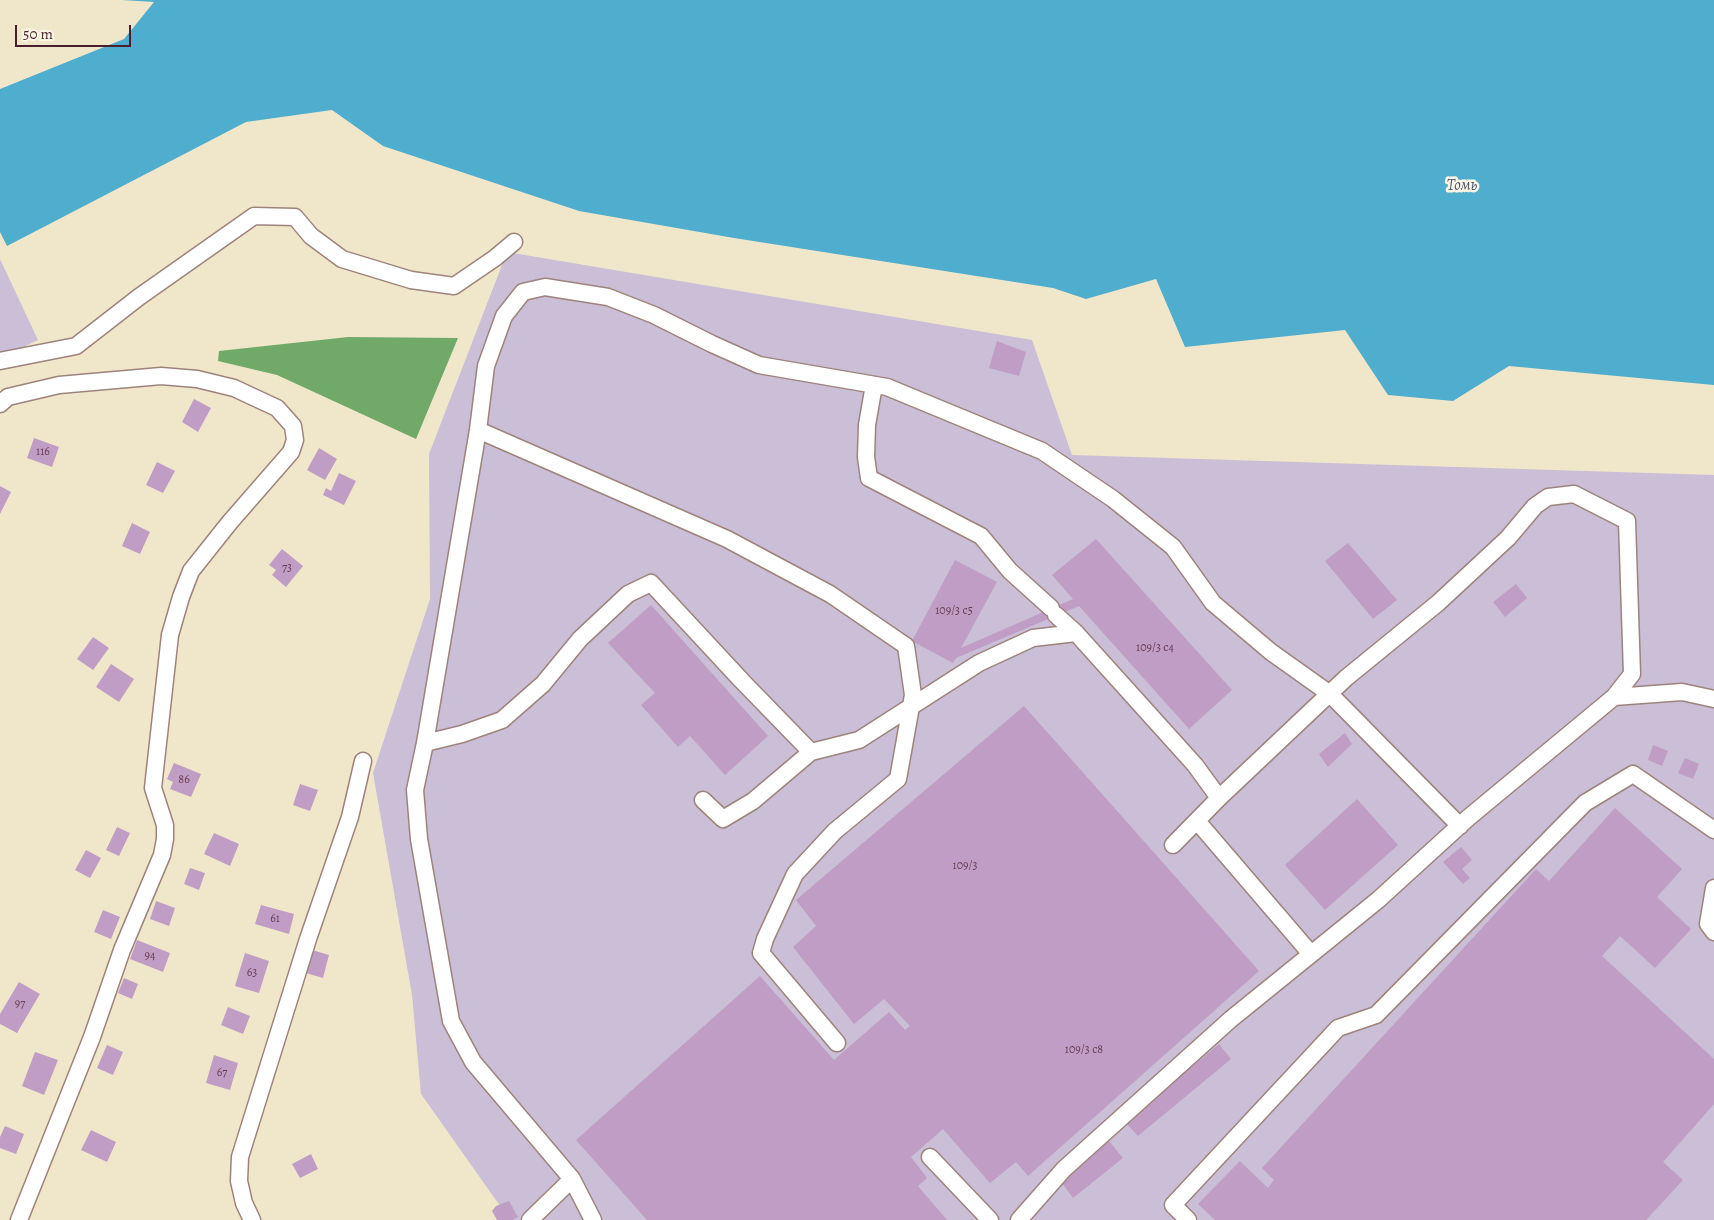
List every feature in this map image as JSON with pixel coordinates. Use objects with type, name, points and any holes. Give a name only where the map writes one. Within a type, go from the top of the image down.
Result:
[{"type":"street","points":[[0,361],[76,346],[139,297],[254,216],[295,217],[311,236],[342,260],[411,280],[454,286],[495,258],[514,242]]},
{"type":"street","points":[[593,1220],[572,1180],[473,1062],[451,1021],[419,839],[415,790],[425,742],[478,430],[486,366],[504,316],[523,292],[545,287],[608,298],[654,315],[759,365],[887,387],[1042,451],[1113,499],[1172,547],[1213,603],[1271,652],[1330,694],[1460,826]]},
{"type":"street","points":[[0,404],[8,397],[59,385],[161,376],[197,379],[234,388],[277,408],[293,426],[295,440],[292,452],[230,522],[191,571],[181,597],[170,634],[153,788],[165,825],[162,855],[122,950],[92,1037],[19,1220]]},
{"type":"street","points":[[874,385],[867,425],[866,457],[869,478],[981,536],[1010,571],[1076,633],[1195,765],[1219,798]]},
{"type":"street","points":[[478,430],[726,540],[830,594],[906,646],[913,695],[898,779],[835,831],[795,874],[760,954],[837,1043]]},
{"type":"street","points":[[1019,1220],[1072,1162],[1231,1019],[1378,900],[1460,826],[1614,697],[1632,674],[1628,521],[1574,494],[1548,497],[1535,506],[1508,538],[1438,603],[1346,678],[1219,798],[1173,845]]},
{"type":"street","points":[[425,742],[462,734],[502,720],[543,684],[580,639],[628,594],[651,583],[742,682],[811,752]]},
{"type":"street","points":[[703,800],[723,819],[753,801],[811,752],[859,740],[980,663],[1033,638],[1076,633]]},
{"type":"street","points":[[1614,697],[1682,692],[1714,699]]},
{"type":"street","points":[[252,1220],[244,1202],[239,1181],[240,1158],[308,939],[350,816],[363,761]]},
{"type":"street","points":[[1188,1220],[1173,1205],[1338,1028],[1376,1015],[1585,802],[1633,774],[1714,830]]},
{"type":"street","points":[[1197,820],[1312,954]]},
{"type":"street","points":[[1714,888],[1708,924],[1714,932]]},
{"type":"street","points":[[930,1157],[990,1220]]},
{"type":"street","points":[[530,1220],[572,1180]]},
{"type":"shaded area","points":[[507,252],[1032,340],[1072,455],[1714,475],[1714,1220],[510,1220],[421,1094],[412,995],[373,773],[430,599],[429,454]]},
{"type":"shaded area","points":[[0,259],[38,340],[0,358]]},
{"type":"green space","points":[[348,337],[458,338],[416,439],[277,375],[218,361],[219,351]]},
{"type":"water","name":"Томь","points":[[122,0],[1714,0],[1714,385],[1509,366],[1453,401],[1388,395],[1345,330],[1185,347],[1156,279],[1086,299],[1053,288],[734,238],[579,211],[383,146],[332,110],[246,122],[7,246],[0,232],[0,89],[124,39],[154,2]]},
{"type":"building","points":[[997,341],[1026,352],[1019,376],[989,368]]},
{"type":"building","points":[[194,399],[211,408],[198,432],[182,422]]},
{"type":"building","points":[[34,438],[59,447],[52,467],[27,458]]},
{"type":"building","points":[[319,448],[337,459],[325,480],[307,470]]},
{"type":"building","points":[[157,462],[175,471],[163,493],[146,485]]},
{"type":"building","points":[[339,473],[356,481],[344,505],[323,495],[326,488],[331,491]]},
{"type":"building","points":[[0,486],[11,492],[0,514]]},
{"type":"building","points":[[132,523],[150,532],[140,554],[122,546]]},
{"type":"building","points":[[1096,539],[1232,690],[1189,729],[1079,606],[956,658],[953,663],[912,641],[955,560],[997,582],[961,648],[1073,599],[1052,575]]},
{"type":"building","points":[[1348,543],[1397,600],[1373,619],[1325,561]]},
{"type":"building","points":[[282,549],[303,566],[286,587],[272,575],[276,570],[269,565]]},
{"type":"building","points":[[1516,584],[1527,598],[1505,617],[1493,602]]},
{"type":"building","points":[[651,605],[768,736],[725,775],[690,736],[678,747],[641,705],[655,693],[608,643]]},
{"type":"building","points":[[93,637],[109,648],[93,670],[77,659]]},
{"type":"building","points":[[111,664],[134,679],[119,702],[96,687]]},
{"type":"building","points":[[1024,706],[1259,971],[1028,1176],[1016,1162],[990,1183],[943,1129],[911,1157],[927,1178],[918,1186],[947,1220],[647,1220],[576,1140],[760,976],[834,1060],[889,1012],[905,1030],[910,1026],[884,999],[854,1024],[793,947],[816,926],[796,900]]},
{"type":"building","points":[[1345,733],[1352,744],[1328,767],[1319,754]]},
{"type":"building","points":[[1653,745],[1668,751],[1662,766],[1648,760]]},
{"type":"building","points":[[1685,758],[1699,764],[1693,779],[1678,773]]},
{"type":"building","points":[[174,763],[201,774],[191,797],[170,789],[173,782],[167,779]]},
{"type":"building","points":[[300,784],[318,790],[310,811],[293,805]]},
{"type":"building","points":[[1357,799],[1398,845],[1325,910],[1285,865]]},
{"type":"building","points":[[1615,808],[1682,869],[1657,897],[1691,929],[1655,968],[1620,936],[1602,956],[1714,1059],[1714,1104],[1663,1162],[1683,1180],[1646,1220],[1215,1220],[1198,1204],[1240,1161],[1268,1188],[1274,1180],[1262,1168],[1536,869],[1549,881]]},
{"type":"building","points":[[117,827],[130,833],[119,856],[106,850]]},
{"type":"building","points":[[214,833],[239,844],[230,866],[204,854]]},
{"type":"building","points":[[1461,847],[1472,860],[1462,869],[1470,878],[1463,884],[1443,862]]},
{"type":"building","points":[[86,850],[101,858],[90,878],[75,870]]},
{"type":"building","points":[[190,868],[205,873],[199,890],[184,884]]},
{"type":"building","points":[[156,901],[175,908],[169,926],[150,919]]},
{"type":"building","points":[[261,905],[294,914],[289,934],[255,924]]},
{"type":"building","points":[[103,910],[120,917],[111,939],[94,932]]},
{"type":"building","points":[[137,940],[170,953],[163,972],[130,959]]},
{"type":"building","points":[[312,950],[329,955],[323,978],[306,973]]},
{"type":"building","points":[[245,953],[269,961],[259,993],[235,986]]},
{"type":"building","points":[[124,978],[138,984],[132,999],[118,993]]},
{"type":"building","points":[[19,982],[40,994],[17,1033],[0,1024],[0,1014]]},
{"type":"building","points":[[228,1007],[250,1016],[243,1034],[221,1025]]},
{"type":"building","points":[[1219,1044],[1231,1059],[1138,1136],[1125,1122]]},
{"type":"building","points":[[107,1045],[123,1052],[113,1075],[97,1068]]},
{"type":"building","points":[[35,1052],[58,1060],[44,1095],[22,1086]]},
{"type":"building","points":[[214,1055],[238,1063],[230,1090],[206,1083]]},
{"type":"building","points":[[5,1126],[24,1134],[16,1154],[0,1148],[0,1137]]},
{"type":"building","points":[[91,1130],[116,1142],[107,1162],[81,1150]]},
{"type":"building","points":[[1109,1141],[1123,1158],[1073,1198],[1062,1183]]},
{"type":"building","points":[[311,1154],[318,1169],[300,1178],[292,1164]]},
{"type":"building","points":[[509,1201],[518,1217],[512,1220],[497,1220],[492,1211],[496,1206]]}]
